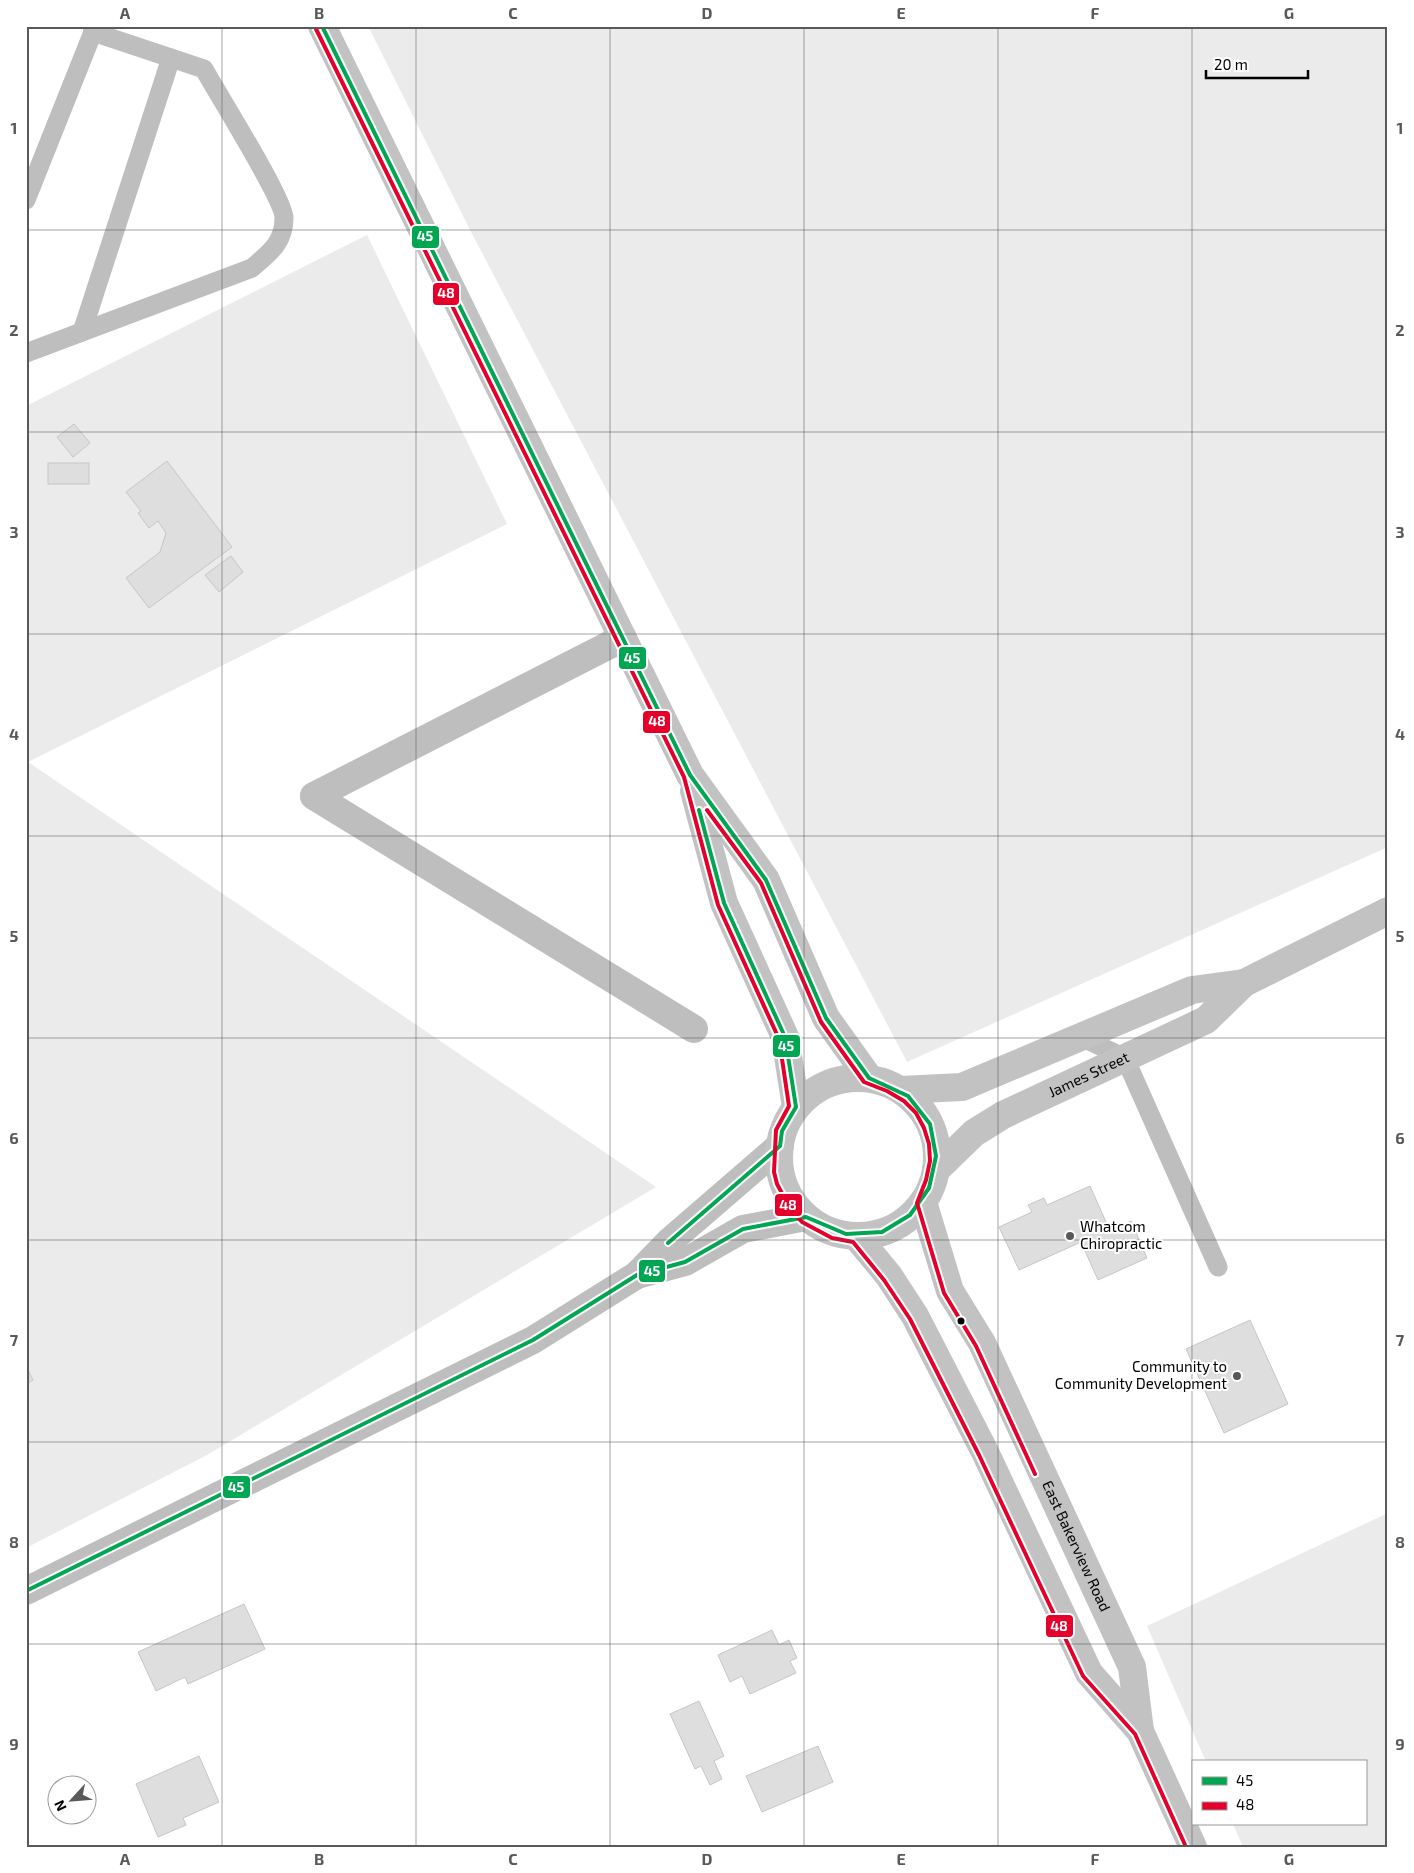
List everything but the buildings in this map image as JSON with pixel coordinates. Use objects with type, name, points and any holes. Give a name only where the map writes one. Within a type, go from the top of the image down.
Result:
[{"type":"main road","points":[[322,26],[690,775],[766,880],[826,1018],[869,1078]]},
{"type":"main road","points":[[690,775],[724,903],[785,1037],[796,1107]]},
{"type":"main road","name":"James Street","points":[[936,1170],[974,1133],[1003,1115],[1206,1020],[1244,983],[1388,911]]},
{"type":"main road","name":"James Street","points":[[901,1090],[962,1087],[1192,990],[1244,983]]},
{"type":"main road","points":[[852,1077],[886,1082],[901,1090],[914,1101],[926,1116],[934,1132],[937,1152],[936,1170],[923,1202],[897,1226],[883,1232],[856,1236],[834,1232],[806,1217],[796,1206],[783,1182],[780,1172],[782,1131],[796,1107],[820,1087],[835,1080],[852,1077]]},
{"type":"main road","name":"East Bakerview Road","points":[[923,1202],[950,1291],[982,1344],[1132,1667],[1140,1732]]},
{"type":"main road","name":"East Bakerview Road","points":[[856,1236],[889,1276],[915,1316],[985,1452],[1089,1672],[1140,1732],[1193,1847]]},
{"type":"street","points":[[623,638],[314,796],[694,1029]]},
{"type":"street","points":[[26,1591],[533,1340],[637,1275],[670,1241],[780,1146]]},
{"type":"street","points":[[637,1275],[684,1262],[743,1229],[806,1217]]},
{"type":"lane","points":[[26,200],[92,29],[204,69],[272,188],[284,217],[278,246],[252,268],[26,353]]},
{"type":"lane","points":[[82,332],[171,58]]},
{"type":"lane","points":[[1081,1037],[1125,1058],[1218,1267]]},
{"type":"shaded area","points":[[368,26],[1388,26],[1388,847],[907,1062],[470,230]]},
{"type":"shaded area","points":[[367,235],[507,524],[28,762],[656,1187],[207,1455],[26,1548],[26,406]]},
{"type":"shaded area","points":[[1388,1513],[1388,1847],[1243,1847],[1234,1826],[1366,1826],[1366,1760],[1205,1760],[1147,1626]]},
{"type":"transit line","name":"45","points":[[26,1591],[533,1340],[637,1275],[685,1262],[743,1229],[806,1217],[846,1234],[882,1232],[910,1215],[929,1188],[936,1156],[930,1124],[908,1096],[869,1078],[826,1018],[766,880],[690,775],[322,26]]},
{"type":"transit line","name":"48","points":[[316,29],[684,777],[718,905],[779,1039],[789,1106],[776,1130],[774,1172],[777,1184],[791,1210],[802,1222],[832,1238],[853,1242],[884,1280],[910,1319],[979,1455],[1083,1676],[1135,1734],[1186,1847]]},
{"type":"transit line","name":"45","points":[[668,1243],[780,1146],[782,1131],[796,1107],[785,1037],[724,903],[699,810]]},
{"type":"transit line","name":"48","points":[[707,810],[761,883],[821,1022],[864,1082],[887,1091],[904,1101],[916,1113],[924,1128],[929,1144],[930,1161],[926,1180],[917,1203],[944,1293],[976,1346],[1035,1474]]},
{"type":"place","name":"Whatcom Chiropractic","points":[[1070,1236]]},
{"type":"place","name":"Community to Community Development","points":[[1237,1376]]}]
